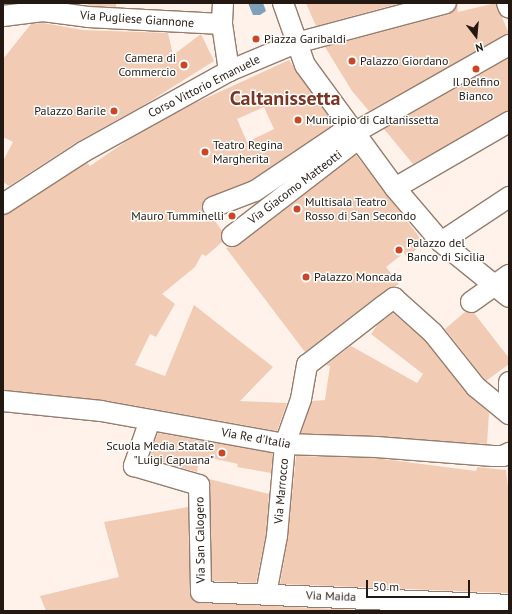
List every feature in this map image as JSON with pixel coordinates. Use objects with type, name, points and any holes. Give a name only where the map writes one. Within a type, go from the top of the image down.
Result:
[{"type":"street","points":[[223,3],[222,24],[229,71]]},
{"type":"street","points":[[283,3],[305,65],[396,188],[441,242],[504,286],[471,302]]},
{"type":"street","name":"Corso Vittorio Emanuele","points":[[3,204],[95,144],[229,71],[296,43],[446,3]]},
{"type":"street","points":[[507,3],[509,8]]},
{"type":"street","points":[[3,6],[3,30]]},
{"type":"street","name":"Via Pugliese Giannone","points":[[4,16],[43,11],[88,16],[222,24]]},
{"type":"street","name":"Via Giacomo Matteotti","points":[[232,236],[296,174],[354,133],[509,45]]},
{"type":"street","points":[[396,188],[509,122]]},
{"type":"street","name":"Via Giacomo Matteotti","points":[[212,207],[296,174]]},
{"type":"street","points":[[441,242],[509,197]]},
{"type":"street","name":"Via Marrocco","points":[[266,594],[277,536],[285,444],[301,399],[306,371],[394,298],[433,333],[476,387],[509,414]]},
{"type":"street","points":[[509,382],[509,410]]},
{"type":"street","name":"Via Re d'Italia","points":[[3,401],[62,406],[285,444],[376,447],[493,456],[503,456],[509,453]]},
{"type":"street","name":"Via San Calogero","points":[[150,420],[134,466],[199,485],[201,592]]},
{"type":"street","name":"Via Maida","points":[[201,592],[509,605]]},
{"type":"water","points":[[248,3],[263,3],[266,11],[260,15],[253,15]]},
{"type":"building","points":[[86,3],[116,3],[116,7],[89,6]]},
{"type":"building","points":[[306,3],[397,3],[397,4],[316,26]]},
{"type":"building","points":[[457,3],[458,12],[496,3],[509,34],[369,111],[352,91],[325,47],[449,14],[454,11]]},
{"type":"building","points":[[43,23],[83,30],[168,33],[173,55],[201,34],[214,61],[144,105],[77,142],[9,186],[3,182],[3,161],[13,142],[3,137],[3,59],[31,24]]},
{"type":"building","points":[[509,58],[509,111],[413,164],[384,129]]},
{"type":"building","points":[[289,60],[334,124],[250,181],[204,199],[202,211],[206,216],[213,218],[222,231],[222,242],[206,256],[202,254],[195,267],[162,294],[175,304],[156,337],[150,334],[135,365],[165,376],[194,305],[273,367],[240,401],[287,403],[277,431],[103,400],[3,390],[3,215],[87,163],[90,166],[131,138],[193,104]],"holes":[[[264,107],[274,129],[247,142],[237,119]]]},
{"type":"building","points":[[356,155],[424,243],[407,257],[404,253],[386,267],[399,284],[376,297],[305,352],[226,248],[239,245]]},
{"type":"building","points":[[465,312],[474,313],[509,358],[509,364],[486,381],[445,329]]},
{"type":"building","points":[[393,313],[425,341],[467,394],[489,413],[487,444],[301,433],[312,401],[325,400],[330,366],[326,365],[351,346],[417,383],[423,374],[371,334],[378,324]]},
{"type":"building","points":[[158,433],[273,453],[271,473],[237,467],[238,464],[211,458],[210,462],[199,460],[197,472],[149,458]]},
{"type":"building","points":[[296,456],[375,458],[476,471],[477,467],[506,470],[509,496],[509,593],[280,584],[288,537]]},
{"type":"building","points":[[209,479],[269,494],[266,534],[256,583],[212,581]]},
{"type":"building","points":[[188,507],[190,592],[195,602],[378,611],[46,611],[40,596],[119,577],[104,522]]},
{"type":"place","name":"Piazza Garibaldi","points":[[256,39]]},
{"type":"place","name":"Palazzo Giordano","points":[[352,61]]},
{"type":"place","name":"Camera di Commercio","points":[[184,65]]},
{"type":"place","name":"Il Delfino Bianco","points":[[476,69]]},
{"type":"place","name":"Palazzo Barile","points":[[114,111]]},
{"type":"place","name":"Municipio di Caltanissetta","points":[[298,120]]},
{"type":"place","name":"Teatro Regina Margherita","points":[[205,152]]},
{"type":"place","name":"Multisala Teatro Rosso di San Secondo","points":[[297,209]]},
{"type":"place","name":"Mauro Tumminelli","points":[[232,216]]},
{"type":"place","name":"Palazzo del Banco di Sicilia","points":[[399,250]]},
{"type":"place","name":"Palazzo Moncada","points":[[306,277]]},
{"type":"place","name":"Scuola Media Statale \"Luigi Capuana\"","points":[[222,453]]},
{"type":"district","name":"Caltanissetta","points":[[285,98]]}]
